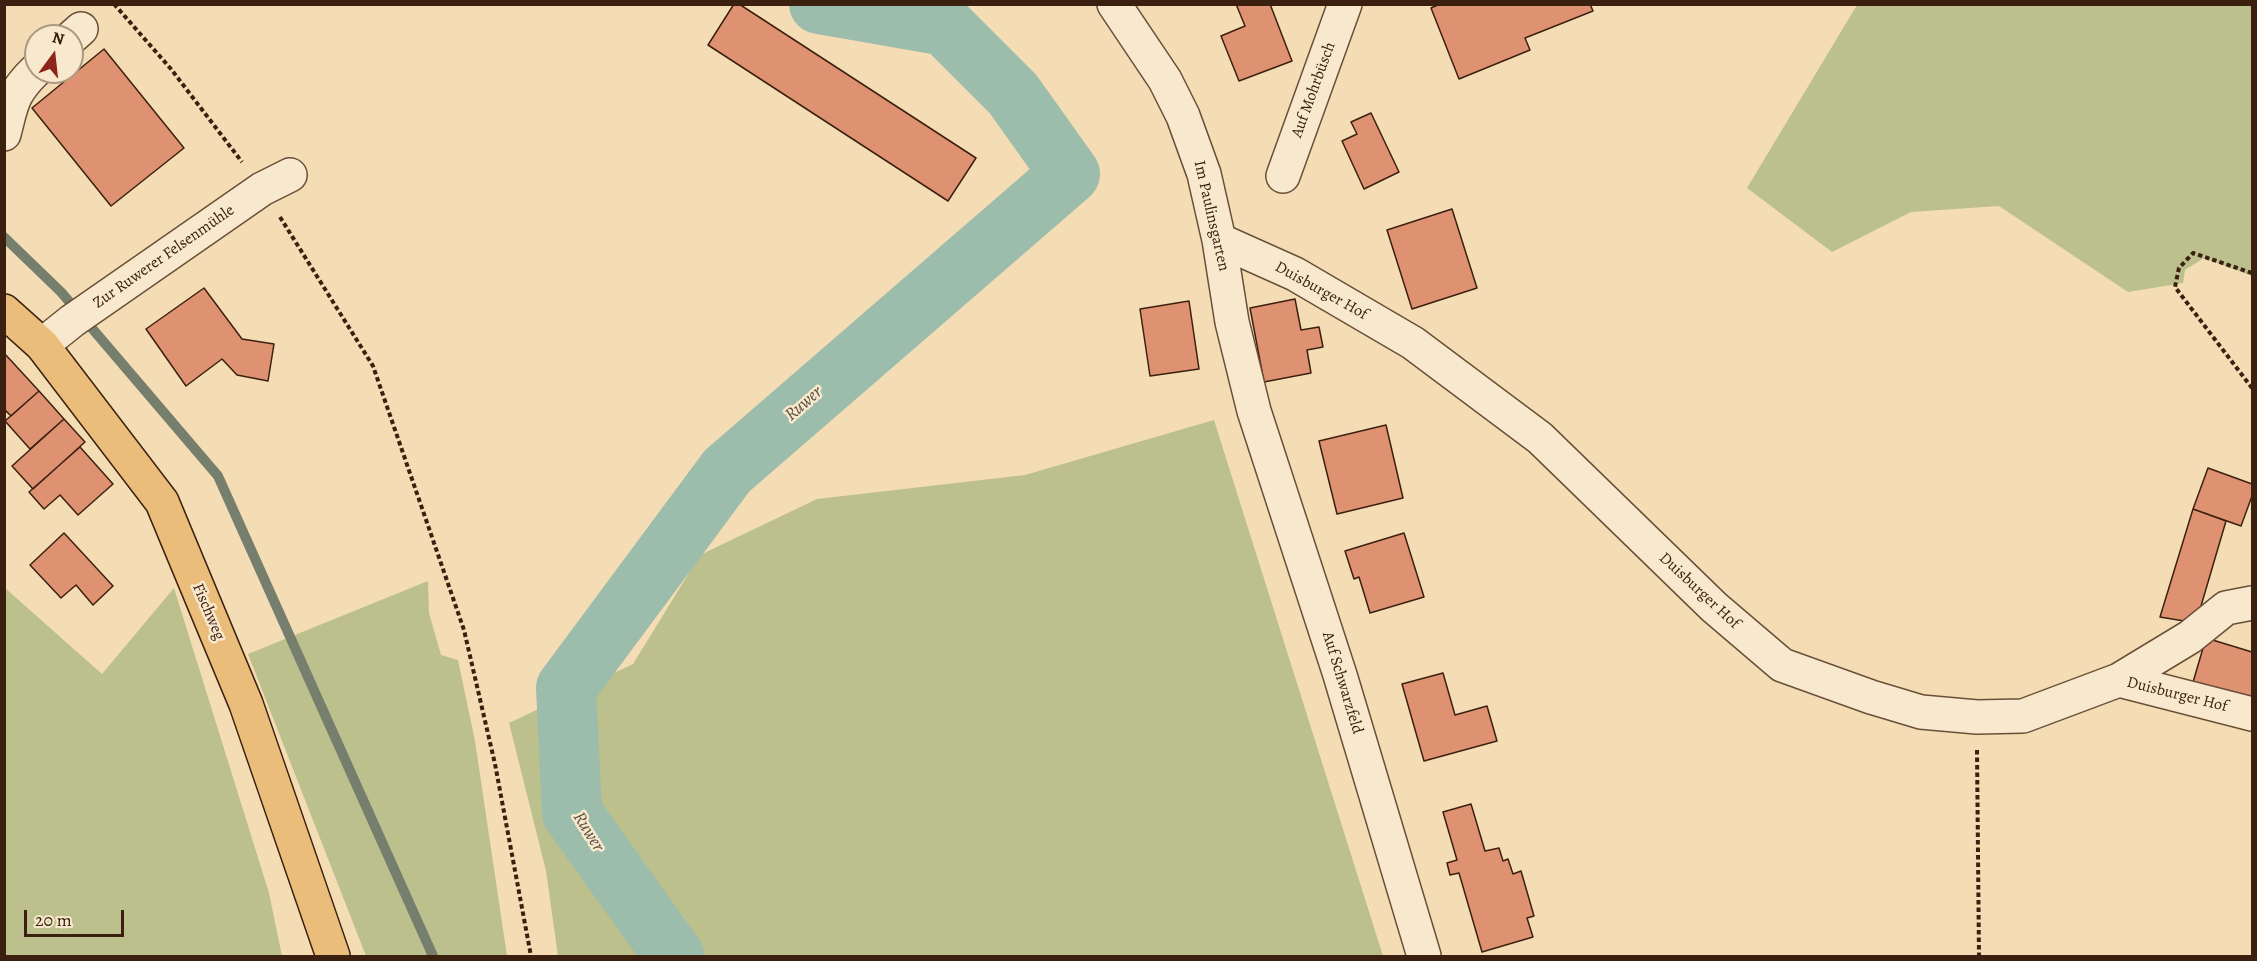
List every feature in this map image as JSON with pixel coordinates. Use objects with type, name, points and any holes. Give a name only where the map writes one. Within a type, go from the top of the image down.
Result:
[{"type":"main road","name":"Fischweg","points":[[4,311],[42,345],[162,502],[246,705],[333,957]]},
{"type":"street","name":"Im Paulinsgarten","points":[[1114,4],[1165,80],[1183,116],[1204,174],[1219,240],[1232,322],[1254,411]]},
{"type":"street","name":"Auf Mohrbüsch","points":[[1283,176],[1345,4]]},
{"type":"street","points":[[4,134],[15,93],[24,81]]},
{"type":"street","name":"Zur Ruwerer Felsenmühle","points":[[42,345],[72,321],[276,182]]},
{"type":"street","name":"Duisburger Hof","points":[[1219,240],[1294,274],[1413,343],[1531,431],[1714,607],[1782,665],[1871,698],[1921,712],[1977,717],[2023,716],[2119,680],[2253,714]]},
{"type":"street","name":"Auf Schwarzfeld","points":[[1254,411],[1340,675],[1424,957]]},
{"type":"street","points":[[2119,680],[2190,637],[2226,608],[2253,603]]},
{"type":"path","points":[[114,4],[276,182],[373,366],[464,630],[495,764],[531,957]]},
{"type":"path","points":[[2253,273],[2193,253],[2179,268],[2175,286],[2253,388]]},
{"type":"path","points":[[1977,717],[1979,957]]},
{"type":"green space","points":[[1857,5],[2252,5],[2252,276],[2204,258],[2185,270],[2183,283],[2128,292],[1999,206],[1911,212],[1832,252],[1747,188]]},
{"type":"green space","points":[[1214,420],[1383,956],[558,956],[546,871],[509,723],[633,664],[700,555],[817,499],[1025,475]]},
{"type":"green space","points":[[428,581],[429,613],[441,655],[458,660],[475,741],[507,956],[366,956],[248,654]]},
{"type":"green space","points":[[5,588],[102,674],[174,588],[269,893],[282,956],[5,956]]},
{"type":"building","points":[[734,4],[739,4],[976,158],[948,201],[708,45]]},
{"type":"building","points":[[1236,4],[1270,4],[1292,61],[1239,81],[1221,36],[1245,26]]},
{"type":"building","points":[[1440,4],[1590,4],[1593,11],[1525,38],[1530,50],[1459,79],[1431,8]]},
{"type":"building","points":[[104,49],[184,148],[111,206],[32,108],[61,84],[84,84],[84,65]]},
{"type":"building","points":[[1371,113],[1399,172],[1364,189],[1342,141],[1357,134],[1351,122]]},
{"type":"building","points":[[1452,209],[1477,288],[1412,309],[1387,230]]},
{"type":"building","points":[[204,288],[242,339],[274,344],[268,381],[237,375],[222,359],[186,386],[146,329]]},
{"type":"building","points":[[1295,299],[1301,330],[1319,327],[1323,347],[1307,350],[1311,373],[1264,382],[1250,308]]},
{"type":"building","points":[[1189,301],[1199,369],[1150,376],[1140,309]]},
{"type":"building","points":[[4,353],[39,391],[11,416],[4,409]]},
{"type":"building","points":[[39,391],[64,419],[30,449],[5,421]]},
{"type":"building","points":[[64,419],[85,442],[33,489],[12,466]]},
{"type":"building","points":[[1386,425],[1403,498],[1337,514],[1319,441]]},
{"type":"building","points":[[80,447],[113,484],[78,515],[60,495],[44,509],[29,492]]},
{"type":"building","points":[[2208,468],[2252,484],[2252,496],[2241,526],[2193,509]]},
{"type":"building","points":[[2193,509],[2226,521],[2196,623],[2160,617]]},
{"type":"building","points":[[64,533],[113,586],[93,605],[76,585],[61,598],[30,565]]},
{"type":"building","points":[[1404,533],[1424,597],[1370,613],[1359,577],[1354,579],[1345,551]]},
{"type":"building","points":[[2206,638],[2252,652],[2252,706],[2191,689]]},
{"type":"building","points":[[1443,673],[1455,715],[1487,706],[1497,741],[1424,761],[1402,684]]},
{"type":"building","points":[[1471,804],[1485,851],[1499,848],[1503,861],[1508,859],[1513,874],[1521,871],[1534,916],[1527,918],[1533,937],[1482,952],[1459,873],[1450,875],[1447,863],[1457,860],[1443,812]]},
{"type":"waterway","name":"Ruwer","points":[[674,956],[572,813],[566,688],[727,471],[1070,174],[1013,94],[945,26],[819,4]]},
{"type":"waterway","points":[[4,237],[61,292],[218,476],[433,956]]}]
